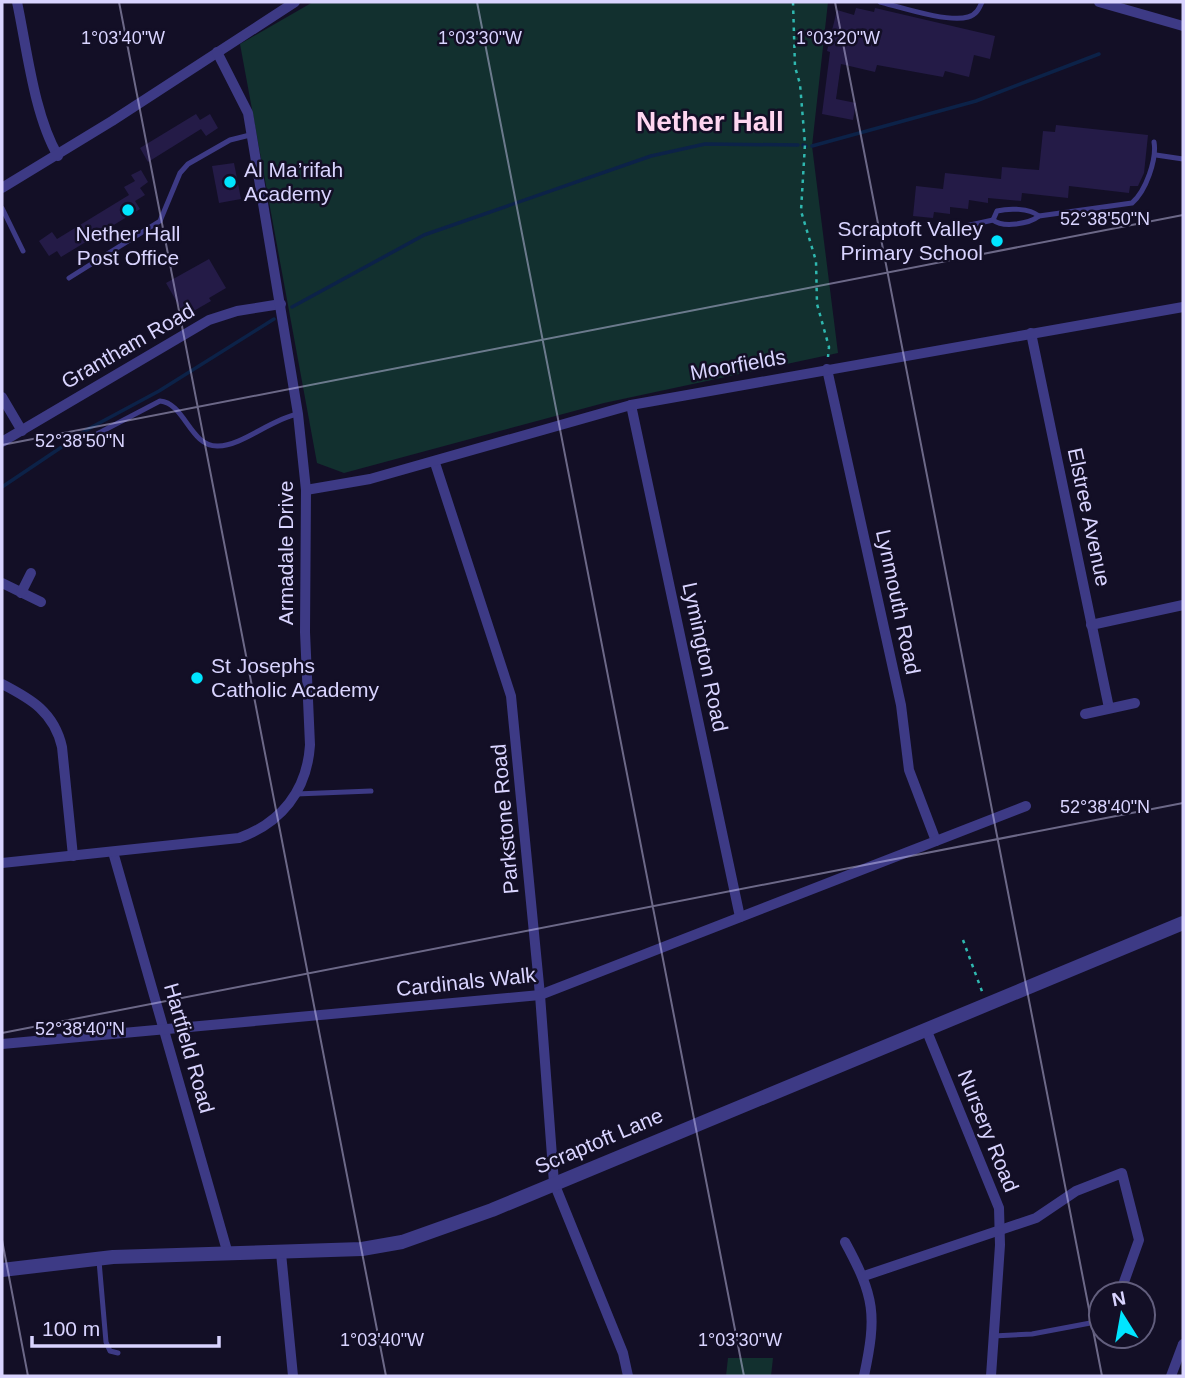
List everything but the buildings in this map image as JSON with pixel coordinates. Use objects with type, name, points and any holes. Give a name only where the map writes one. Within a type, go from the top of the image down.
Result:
[{"type":"street","points":[[18,2],[49,141],[58,156]]},
{"type":"street","points":[[2,188],[58,156],[295,2]]},
{"type":"street","points":[[1099,2],[1122,5],[1183,26]]},
{"type":"street","name":"Armadale Drive","points":[[2,863],[239,838],[275,819],[296,794],[304,776],[310,746],[305,632],[306,490],[298,414],[252,135],[240,94],[217,52]]},
{"type":"street","name":"Grantham Road","points":[[2,442],[209,320],[237,311],[281,304]]},
{"type":"street","name":"Moorfields","points":[[306,490],[370,479],[435,463],[631,405],[1183,307]]},
{"type":"street","name":"Elstree Avenue","points":[[1031,333],[1109,708]]},
{"type":"street","name":"Lynmouth Road","points":[[827,369],[901,705],[909,770],[936,841]]},
{"type":"street","points":[[2,397],[22,431]]},
{"type":"street","name":"Lymington Road","points":[[631,405],[740,917]]},
{"type":"street","name":"Parkstone Road","points":[[435,463],[511,696],[540,995],[554,1183],[623,1353],[628,1376]]},
{"type":"street","points":[[21,593],[31,573]]},
{"type":"street","points":[[2,583],[41,602]]},
{"type":"street","points":[[1091,625],[1183,606]]},
{"type":"street","points":[[2,684],[41,707],[57,730],[62,747],[73,856]]},
{"type":"street","points":[[1084,714],[1135,703]]},
{"type":"street","name":"Cardinals Walk","points":[[2,1044],[540,995],[1026,806]]},
{"type":"street","name":"Hartfield Road","points":[[113,852],[228,1254]]},
{"type":"street","name":"Scraptoft Lane","points":[[2,1270],[99,1258],[362,1249],[402,1242],[442,1229],[1183,923]]},
{"type":"street","name":"Nursery Road","points":[[926,1029],[999,1208],[991,1376]]},
{"type":"street","points":[[864,1276],[1036,1218],[1076,1191],[1122,1173],[1139,1240],[1125,1280]]},
{"type":"street","points":[[845,1242],[864,1276],[873,1313],[864,1376]]},
{"type":"street","points":[[281,1253],[293,1376]]},
{"type":"street","points":[[1171,1376],[1183,1344]]},
{"type":"lane","points":[[880,2],[940,16],[967,18],[979,11],[982,2]]},
{"type":"lane","points":[[69,278],[160,221],[180,173],[188,164],[230,140],[252,135]]},
{"type":"lane","points":[[952,229],[993,220],[1001,225],[1033,220],[1039,216],[1132,203],[1140,195],[1156,155],[1154,142]]},
{"type":"lane","points":[[1156,155],[1183,159]]},
{"type":"lane","points":[[2,208],[23,251]]},
{"type":"lane","points":[[993,220],[997,211],[1008,209],[1035,212],[1039,216]]},
{"type":"lane","points":[[97,434],[160,401],[169,404],[204,442],[214,446],[228,445],[274,421],[298,414]]},
{"type":"lane","points":[[296,794],[371,791]]},
{"type":"lane","points":[[99,1258],[106,1342],[110,1351],[118,1353]]},
{"type":"lane","points":[[993,1336],[1032,1334],[1087,1324]]},
{"type":"path","points":[[794,3],[795,67],[800,84],[804,144],[802,211],[816,261],[817,304],[829,347],[827,369]]},
{"type":"path","points":[[963,940],[986,1004]]},
{"type":"green space","points":[[313,2],[828,2],[812,146],[838,353],[604,403],[344,473],[317,463],[240,44]]},
{"type":"green space","points":[[728,1358],[773,1358],[771,1376],[726,1376]]},
{"type":"waterway","points":[[812,146],[976,101],[1099,54]]},
{"type":"waterway","points":[[292,307],[424,235],[651,156],[705,144],[798,145]]},
{"type":"waterway","points":[[2,487],[90,428],[159,391],[274,319]]},
{"type":"place","name":"Al Ma’rifah Academy","points":[[230,182]]},
{"type":"place","name":"Nether Hall Post Office","points":[[128,210]]},
{"type":"place","name":"Scraptoft Valley Primary School","points":[[997,241]]},
{"type":"place","name":"St Josephs Catholic Academy","points":[[197,678]]},
{"type":"district","name":"Nether Hall","points":[[710,121]]}]
